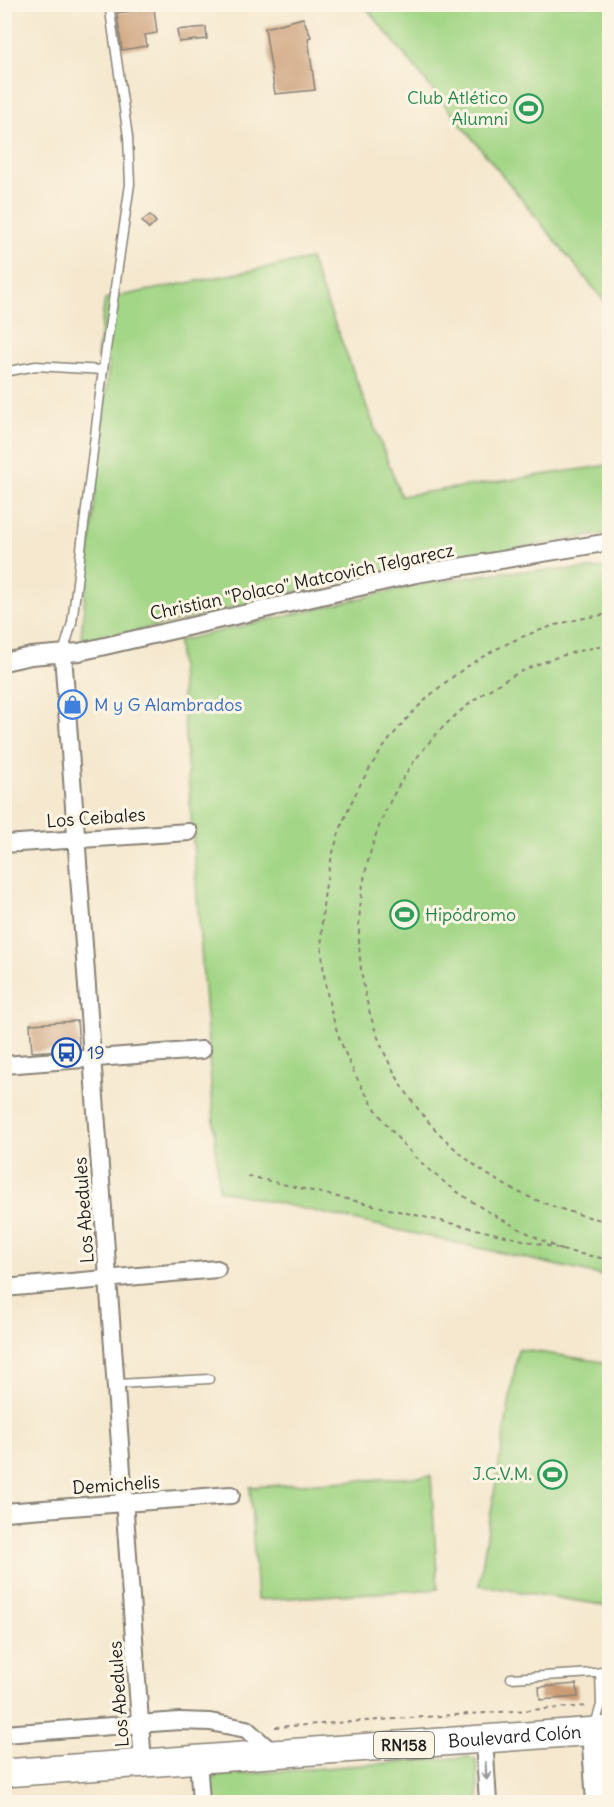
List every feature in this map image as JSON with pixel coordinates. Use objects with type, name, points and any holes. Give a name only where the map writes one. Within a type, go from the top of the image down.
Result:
[{"type":"highway","name":"Boulevard Colón","points":[[4,1773],[483,1739],[601,1722]]},
{"type":"main road","points":[[598,1803],[601,1722]]},
{"type":"street","name":"Christian \"Polaco\" Matcovich Telgarecz","points":[[4,662],[31,656],[63,654],[416,574],[609,542]]},
{"type":"street","name":"Los Abedules","points":[[63,654],[94,1058],[143,1763]]},
{"type":"street","name":"Los Ceibales","points":[[4,844],[189,832]]},
{"type":"street","points":[[4,1065],[202,1050]]},
{"type":"street","points":[[4,1288],[217,1269]]},
{"type":"street","name":"Demichelis","points":[[4,1512],[231,1495]]},
{"type":"street","points":[[4,1734],[179,1721],[234,1725],[257,1735],[274,1754]]},
{"type":"street","points":[[483,1739],[488,1803]]},
{"type":"street","points":[[198,1759],[201,1803]]},
{"type":"lane","points":[[63,654],[72,623],[103,369],[130,184],[128,137],[109,4]]},
{"type":"lane","points":[[4,372],[36,366],[103,369]]},
{"type":"lane","points":[[117,1384],[209,1379]]},
{"type":"lane","points":[[511,1678],[605,1672],[601,1722]]},
{"type":"path","points":[[562,1250],[500,1220],[460,1195],[406,1149],[377,1112],[354,1071],[334,1016],[323,958],[323,911],[329,865],[352,798],[381,748],[419,703],[475,660],[517,638],[562,623],[609,614]]},
{"type":"path","points":[[609,645],[580,650],[528,668],[482,695],[441,729],[407,770],[382,817],[365,867],[358,920],[361,973],[373,1024],[394,1073],[418,1109],[447,1142],[473,1163],[519,1192],[559,1209],[609,1222]]},
{"type":"path","points":[[248,1176],[609,1260]]},
{"type":"path","points":[[275,1727],[601,1722]]},
{"type":"green space","name":"Club Atlético Alumni","points":[[364,5],[609,5],[609,307]]},
{"type":"green space","points":[[310,259],[401,496],[609,465],[609,533],[381,571],[89,643],[81,636],[109,363],[97,358],[105,299]]},
{"type":"green space","name":"Hipódromo","points":[[609,568],[609,1277],[219,1190],[178,641],[422,584],[503,572]]},
{"type":"green space","name":"J.C.V.M.","points":[[518,1349],[609,1363],[609,1606],[479,1585]]},
{"type":"green space","points":[[431,1476],[438,1589],[257,1600],[250,1487]]},
{"type":"green space","points":[[467,1757],[476,1759],[479,1802],[209,1802],[208,1782],[217,1776]]},
{"type":"building","points":[[154,8],[157,33],[145,35],[147,46],[122,50],[117,13]]},
{"type":"building","points":[[303,18],[311,37],[308,38],[315,90],[275,94],[265,28]]},
{"type":"building","points":[[206,27],[207,39],[179,42],[177,30]]},
{"type":"building","points":[[150,215],[156,222],[149,229],[142,221]]},
{"type":"building","points":[[77,1021],[79,1044],[75,1049],[32,1052],[30,1024]]},
{"type":"building","points":[[577,1684],[578,1697],[540,1700],[539,1687]]},
{"type":"place","name":"Club Atlético Alumni","points":[[529,108]]},
{"type":"place","name":"M y G Alambrados","points":[[73,705]]},
{"type":"place","name":"Hipódromo","points":[[404,915]]},
{"type":"place","name":"19","points":[[66,1053]]},
{"type":"place","name":"J.C.V.M.","points":[[553,1474]]}]
